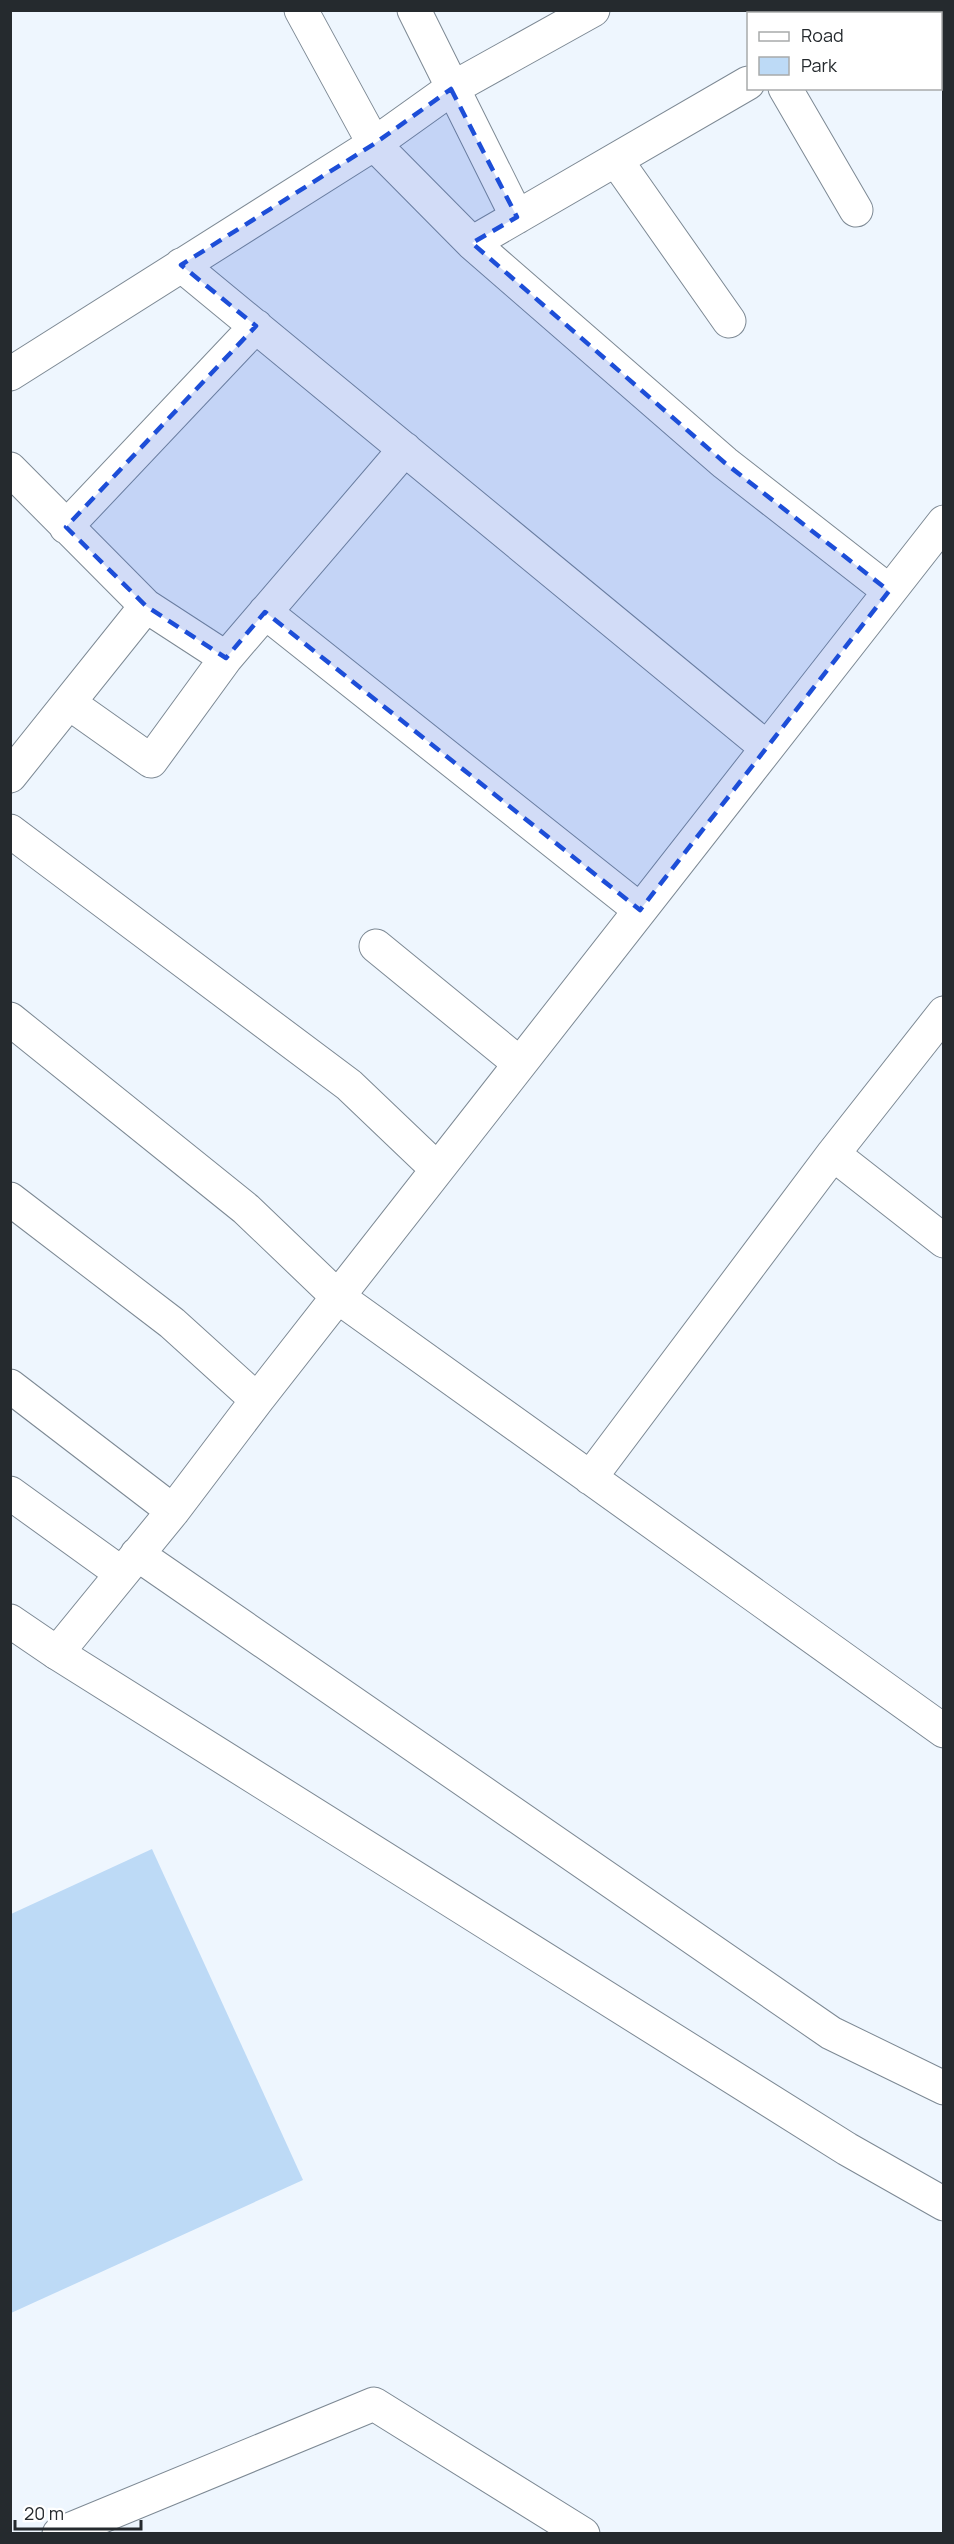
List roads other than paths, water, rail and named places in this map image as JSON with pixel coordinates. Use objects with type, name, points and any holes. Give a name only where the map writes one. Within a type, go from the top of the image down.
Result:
[{"type":"street","points":[[301,10],[374,144],[472,243],[725,463],[890,591]]},
{"type":"street","points":[[414,10],[451,89],[517,217]]},
{"type":"street","points":[[10,374],[374,144],[451,89],[593,10]]},
{"type":"street","points":[[472,243],[747,84]]},
{"type":"street","points":[[785,90],[855,210]]},
{"type":"street","points":[[616,160],[729,321]]},
{"type":"street","points":[[181,265],[767,748]]},
{"type":"street","points":[[66,527],[256,326]]},
{"type":"street","points":[[69,703],[151,761],[226,658],[405,449]]},
{"type":"street","points":[[10,469],[146,606],[226,658]]},
{"type":"street","points":[[57,1653],[173,1511],[519,1063],[944,522]]},
{"type":"street","points":[[10,776],[146,606]]},
{"type":"street","points":[[265,612],[640,910]]},
{"type":"street","points":[[10,831],[349,1085],[437,1169]]},
{"type":"street","points":[[376,946],[519,1063]]},
{"type":"street","points":[[590,1478],[834,1154],[944,1013]]},
{"type":"street","points":[[10,1019],[246,1209],[338,1297],[944,1731]]},
{"type":"street","points":[[834,1154],[944,1241]]},
{"type":"street","points":[[10,1199],[172,1323],[257,1400]]},
{"type":"street","points":[[10,1386],[173,1511]]},
{"type":"street","points":[[10,1493],[129,1564],[831,2033],[944,2088]]},
{"type":"street","points":[[10,1621],[57,1653],[847,2150],[944,2204]]},
{"type":"street","points":[[59,2534],[374,2404],[583,2534]]}]
